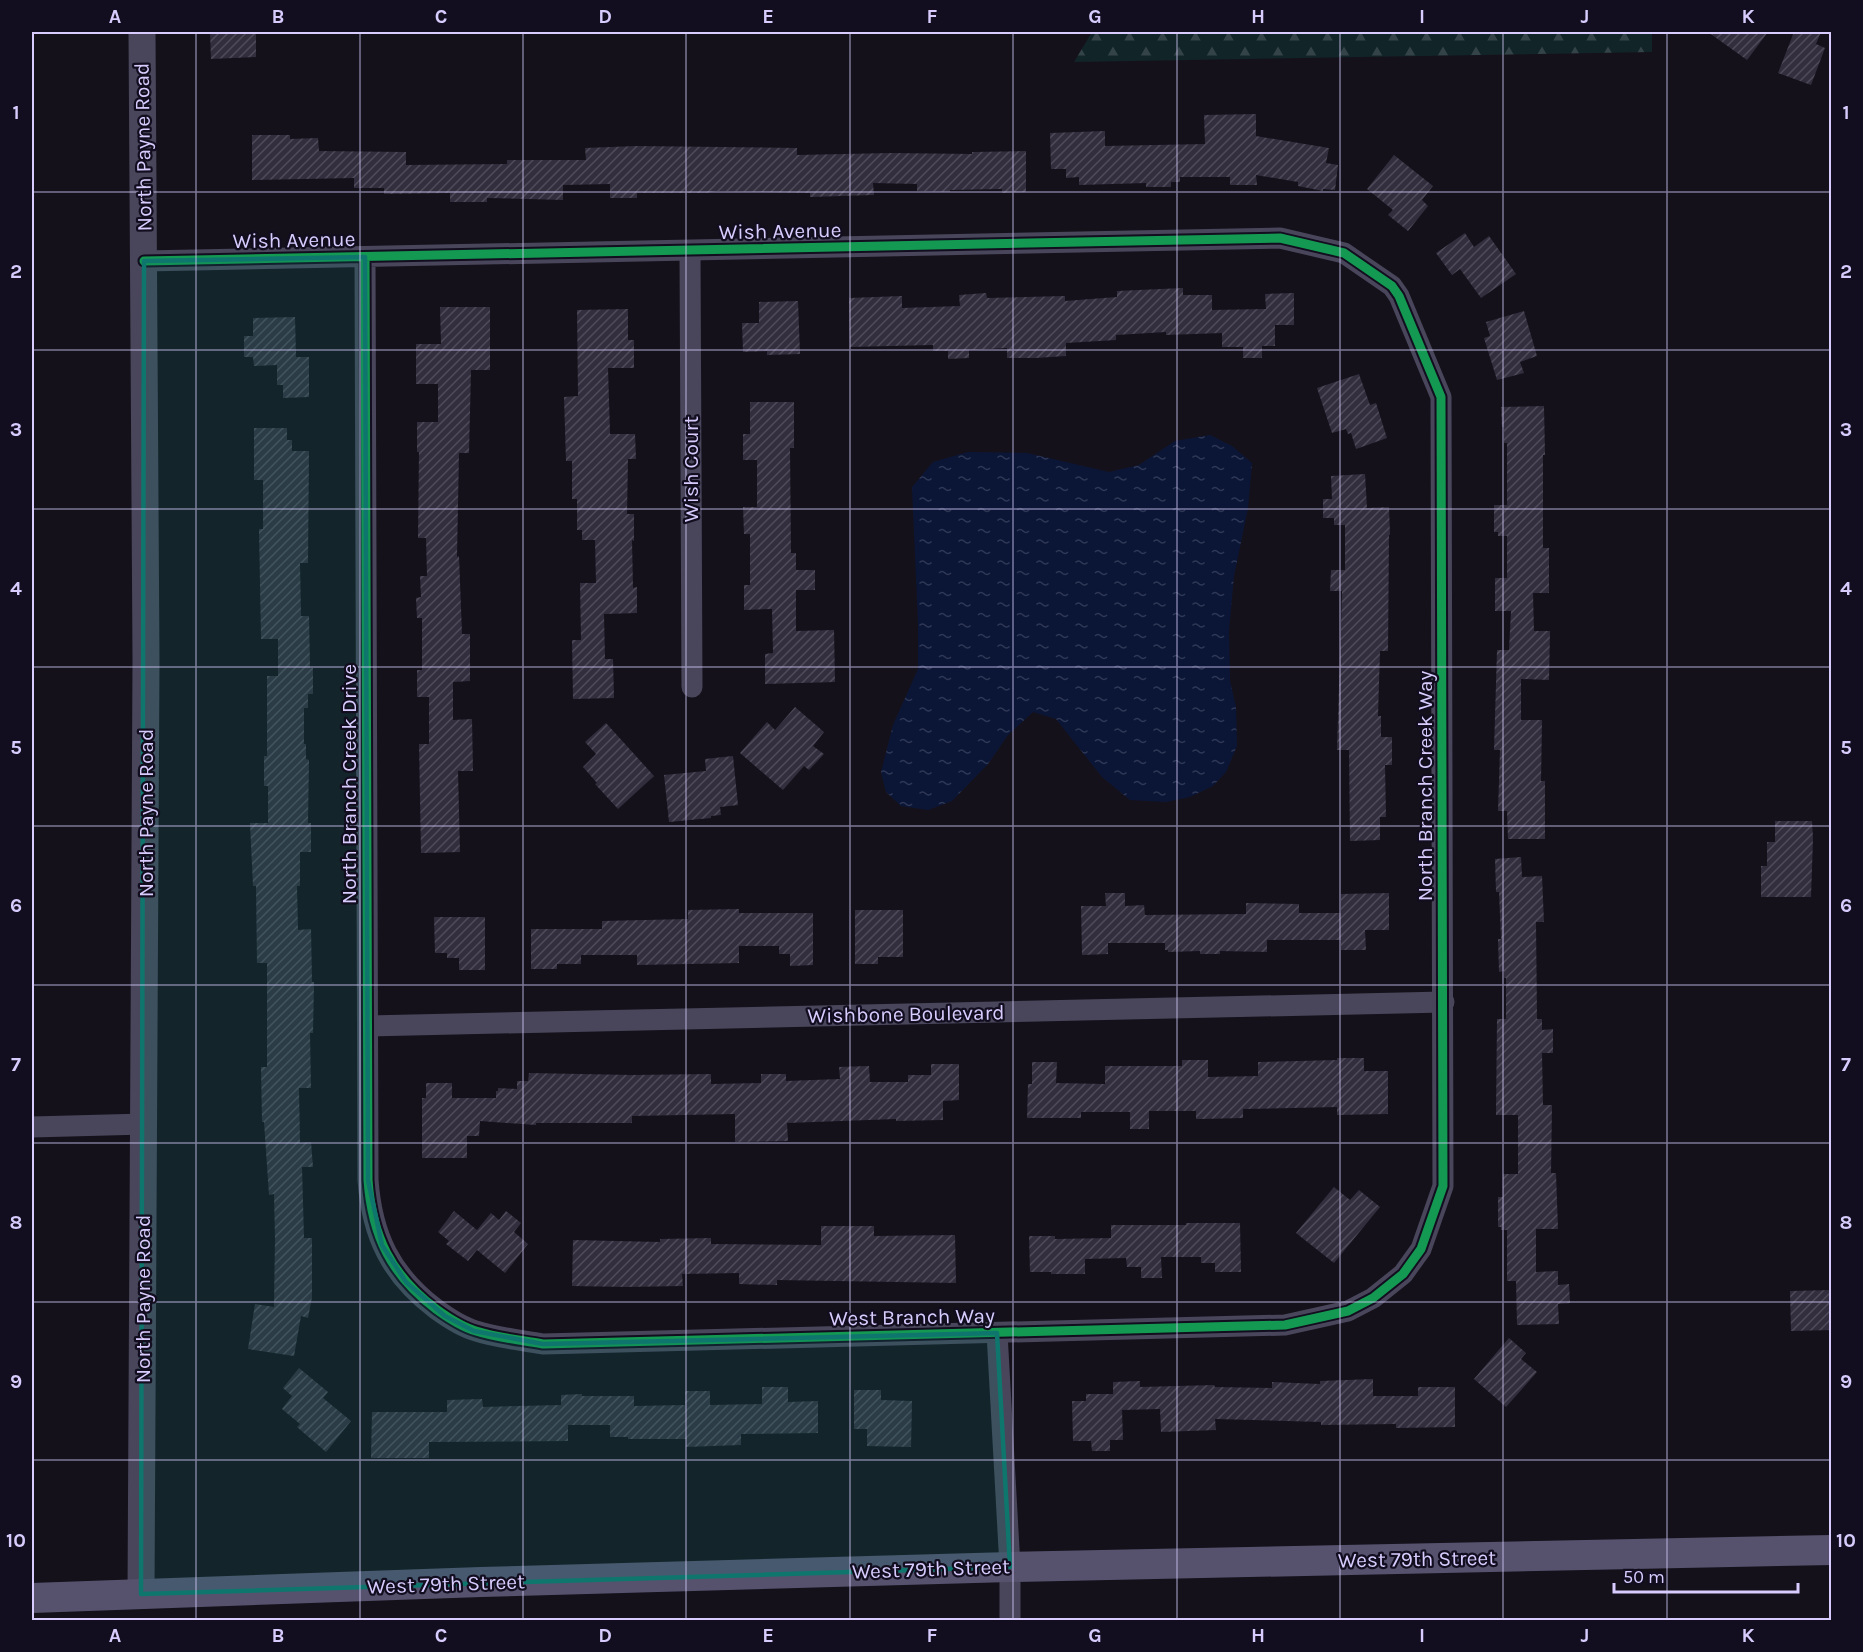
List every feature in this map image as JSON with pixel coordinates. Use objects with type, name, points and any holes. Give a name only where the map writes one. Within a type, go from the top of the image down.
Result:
[{"type":"main road","name":"West 79th Street","points":[[32,1598],[1010,1567],[1832,1550]]},
{"type":"street","name":"North Payne Road","points":[[141,1594],[146,660],[142,32]]},
{"type":"street","name":"Wish Avenue","points":[[144,261],[1280,237],[1344,253],[1392,286],[1399,296]]},
{"type":"street","name":"Wish Court","points":[[690,251],[692,687]]},
{"type":"street","name":"North Branch Creek Drive","points":[[365,257],[370,1201],[382,1245],[394,1267],[420,1297]]},
{"type":"street","name":"North Branch Creek Way","points":[[1399,296],[1441,397],[1444,1002],[1443,1186],[1421,1249],[1403,1274]]},
{"type":"street","name":"Wishbone Boulevard","points":[[368,1026],[1444,1002]]},
{"type":"street","points":[[32,1127],[145,1124]]},
{"type":"street","name":"West Branch Way","points":[[420,1297],[445,1316],[474,1331],[543,1344],[1285,1324],[1348,1311],[1373,1298],[1403,1274]]},
{"type":"street","points":[[998,1333],[1010,1567],[1010,1620]]},
{"type":"highlighted area","points":[[365,257],[368,1180],[382,1245],[406,1282],[445,1316],[474,1331],[543,1344],[997,1333],[1010,1567],[141,1594],[144,261]]},
{"type":"green space","points":[[1092,32],[1652,32],[1652,52],[1074,62]]},
{"type":"water","points":[[1210,435],[1232,446],[1252,463],[1248,508],[1234,576],[1229,630],[1230,681],[1236,707],[1237,746],[1226,772],[1213,786],[1190,797],[1166,802],[1130,800],[1102,777],[1056,719],[1033,712],[1008,735],[988,764],[952,801],[928,810],[901,806],[886,792],[881,772],[893,725],[918,669],[912,487],[933,462],[968,452],[1027,453],[1109,472],[1139,465],[1175,441]]},
{"type":"building","points":[[210,32],[256,32],[256,57],[211,59]]},
{"type":"building","points":[[1708,32],[1768,32],[1747,60]]},
{"type":"building","points":[[1794,32],[1821,32],[1816,44],[1825,48],[1811,85],[1778,73]]},
{"type":"building","points":[[1256,114],[1256,136],[1329,148],[1326,163],[1338,165],[1335,190],[1323,189],[1323,191],[1298,186],[1298,182],[1256,175],[1257,185],[1230,185],[1230,177],[1180,177],[1180,182],[1171,182],[1171,187],[1146,187],[1146,183],[1079,185],[1079,177],[1066,178],[1066,169],[1051,169],[1050,133],[1105,131],[1105,146],[1205,144],[1204,115]]},
{"type":"building","points":[[252,135],[290,135],[290,139],[318,138],[319,151],[406,152],[406,165],[507,164],[507,160],[586,160],[585,148],[636,146],[797,148],[797,155],[972,154],[972,152],[1026,151],[1026,192],[1002,193],[1002,189],[917,191],[917,184],[873,183],[874,195],[810,197],[810,193],[717,191],[637,193],[637,198],[610,198],[610,184],[563,185],[563,200],[487,198],[487,202],[450,202],[450,193],[384,194],[384,188],[354,188],[354,178],[252,180]]},
{"type":"building","points":[[1394,155],[1433,186],[1422,200],[1428,206],[1408,231],[1388,215],[1393,210],[1367,189]]},
{"type":"building","points":[[1465,233],[1474,247],[1489,236],[1516,274],[1481,298],[1460,269],[1452,275],[1436,253]]},
{"type":"building","points":[[1183,288],[1183,295],[1212,295],[1212,310],[1266,309],[1265,294],[1294,293],[1294,325],[1275,325],[1275,346],[1262,346],[1262,358],[1243,358],[1243,347],[1222,347],[1222,333],[1166,335],[1166,332],[1116,335],[1116,340],[1066,343],[1066,356],[1036,358],[1007,358],[1007,348],[969,350],[969,358],[948,359],[948,351],[933,351],[933,345],[850,347],[849,298],[902,296],[902,308],[960,306],[959,295],[986,293],[987,298],[1065,296],[1065,301],[1117,297],[1117,291]]},
{"type":"building","points":[[798,301],[800,354],[767,355],[767,351],[743,352],[742,323],[759,323],[759,302]]},
{"type":"building","points":[[440,307],[490,307],[490,370],[471,370],[469,453],[459,453],[457,557],[459,556],[462,634],[470,634],[470,681],[453,682],[453,720],[472,719],[473,771],[458,771],[460,852],[421,853],[419,744],[429,744],[429,697],[417,697],[417,670],[422,670],[422,618],[417,618],[416,598],[421,597],[420,576],[427,576],[426,538],[418,538],[417,422],[438,422],[438,384],[416,384],[416,344],[441,344]]},
{"type":"building","points":[[628,309],[628,340],[634,340],[634,368],[608,368],[610,434],[635,434],[636,459],[628,459],[627,514],[634,514],[633,588],[637,587],[637,613],[604,614],[605,659],[613,659],[614,698],[573,699],[572,640],[581,640],[580,583],[596,583],[595,540],[582,540],[582,530],[577,530],[577,499],[572,499],[572,461],[566,461],[564,397],[578,396],[577,310]]},
{"type":"building","points":[[1524,311],[1537,356],[1520,362],[1524,373],[1497,380],[1484,338],[1490,336],[1486,322]]},
{"type":"building","points":[[295,317],[296,357],[309,357],[309,397],[283,398],[283,385],[277,385],[277,365],[254,366],[253,357],[244,357],[244,336],[253,336],[253,318]]},
{"type":"building","points":[[1359,374],[1370,405],[1376,403],[1387,438],[1356,449],[1351,433],[1348,434],[1346,429],[1332,433],[1317,388]]},
{"type":"building","points":[[750,402],[794,402],[794,448],[790,448],[791,553],[796,553],[796,570],[815,570],[815,590],[796,590],[796,631],[834,630],[835,682],[765,684],[765,654],[773,653],[772,609],[744,610],[744,585],[750,585],[750,534],[744,534],[743,507],[757,507],[757,460],[743,460],[743,434],[750,434]]},
{"type":"building","points":[[1544,406],[1543,548],[1549,548],[1549,593],[1533,593],[1534,631],[1550,631],[1549,680],[1521,679],[1521,720],[1542,720],[1541,781],[1545,781],[1545,839],[1508,839],[1507,811],[1498,811],[1500,750],[1494,750],[1497,650],[1509,650],[1511,611],[1495,611],[1495,578],[1507,578],[1507,536],[1498,536],[1498,532],[1494,532],[1494,505],[1507,505],[1507,443],[1504,443],[1501,407]]},
{"type":"building","points":[[254,428],[287,428],[287,440],[292,440],[292,451],[309,451],[308,563],[300,563],[301,616],[309,616],[310,668],[313,668],[313,694],[308,694],[308,708],[304,708],[304,744],[306,744],[306,759],[309,760],[308,823],[311,823],[311,852],[300,852],[300,886],[297,886],[298,930],[311,929],[312,982],[314,982],[313,1033],[310,1033],[311,1088],[299,1088],[300,1143],[311,1142],[313,1167],[302,1167],[304,1238],[312,1238],[312,1297],[308,1318],[301,1316],[294,1356],[248,1349],[255,1304],[274,1307],[275,1239],[274,1194],[269,1195],[264,1122],[262,1122],[261,1067],[267,1067],[267,963],[257,963],[256,886],[253,886],[250,823],[268,823],[268,786],[264,786],[264,756],[267,756],[267,676],[278,676],[278,639],[261,639],[259,529],[263,529],[263,480],[254,480]]},
{"type":"building","points":[[1365,474],[1367,508],[1389,507],[1388,651],[1380,651],[1378,716],[1381,716],[1381,737],[1392,737],[1392,765],[1385,765],[1386,817],[1380,817],[1380,840],[1350,841],[1349,750],[1337,750],[1342,591],[1330,591],[1331,570],[1345,570],[1345,525],[1334,525],[1334,518],[1323,518],[1323,499],[1332,499],[1331,476]]},
{"type":"building","points":[[795,707],[824,732],[813,746],[824,754],[809,770],[804,766],[783,790],[740,753],[767,722],[775,730]]},
{"type":"building","points":[[606,723],[654,776],[618,809],[583,767],[596,754],[585,742]]},
{"type":"building","points":[[733,756],[738,805],[720,807],[721,815],[711,816],[711,818],[669,822],[664,775],[706,771],[705,759]]},
{"type":"building","points":[[1775,821],[1812,821],[1811,897],[1761,897],[1761,866],[1767,866],[1767,842],[1775,842]]},
{"type":"building","points":[[1521,857],[1522,877],[1542,876],[1544,922],[1536,922],[1537,1019],[1542,1019],[1542,1030],[1553,1029],[1553,1053],[1542,1053],[1543,1105],[1552,1105],[1551,1173],[1556,1173],[1558,1229],[1536,1229],[1536,1272],[1558,1271],[1558,1285],[1569,1284],[1570,1303],[1558,1304],[1559,1324],[1517,1325],[1516,1281],[1507,1281],[1507,1230],[1501,1230],[1501,1227],[1498,1227],[1498,1197],[1503,1197],[1503,1174],[1518,1174],[1518,1115],[1496,1115],[1497,1019],[1506,1019],[1506,978],[1504,978],[1504,971],[1499,972],[1498,939],[1501,939],[1495,859]]},
{"type":"building","points":[[1105,893],[1125,893],[1125,906],[1144,905],[1145,915],[1246,914],[1246,903],[1299,904],[1299,913],[1341,913],[1341,894],[1389,893],[1389,930],[1365,930],[1366,950],[1341,950],[1341,940],[1267,940],[1267,952],[1220,951],[1220,954],[1200,954],[1200,951],[1168,952],[1165,950],[1165,943],[1108,943],[1108,954],[1082,955],[1081,906],[1106,906]]},
{"type":"building","points":[[739,909],[739,913],[813,913],[813,965],[790,966],[790,954],[779,954],[779,946],[739,946],[739,963],[637,965],[637,955],[581,955],[581,964],[557,964],[557,969],[531,969],[531,929],[602,929],[602,921],[688,919],[688,910]]},
{"type":"building","points":[[855,910],[903,910],[903,957],[878,957],[878,964],[855,964]]},
{"type":"building","points":[[434,917],[485,917],[485,970],[459,970],[459,958],[447,958],[447,953],[435,953]]},
{"type":"building","points":[[1337,1058],[1364,1058],[1364,1071],[1388,1071],[1388,1114],[1337,1115],[1337,1107],[1243,1109],[1243,1118],[1196,1119],[1196,1111],[1149,1111],[1149,1129],[1130,1129],[1130,1112],[1081,1112],[1081,1118],[1027,1118],[1028,1084],[1032,1084],[1032,1062],[1057,1062],[1056,1083],[1105,1084],[1105,1066],[1182,1066],[1182,1060],[1208,1060],[1208,1077],[1258,1076],[1258,1062],[1337,1060]]},
{"type":"building","points":[[931,1064],[959,1064],[959,1100],[943,1101],[943,1120],[896,1121],[896,1119],[787,1123],[788,1141],[735,1142],[735,1114],[632,1116],[632,1123],[536,1123],[536,1125],[480,1121],[479,1136],[467,1136],[467,1158],[422,1158],[422,1098],[426,1098],[426,1083],[452,1083],[452,1098],[496,1098],[498,1088],[517,1089],[517,1081],[528,1081],[529,1073],[711,1074],[711,1084],[761,1083],[761,1074],[786,1074],[786,1081],[840,1079],[839,1067],[869,1066],[870,1082],[908,1082],[908,1075],[931,1075]]},
{"type":"building","points":[[1334,1187],[1350,1200],[1359,1190],[1380,1207],[1334,1263],[1296,1233]]},
{"type":"building","points":[[454,1211],[477,1230],[491,1213],[499,1220],[506,1211],[521,1223],[514,1232],[528,1244],[505,1273],[477,1250],[468,1261],[446,1244],[449,1241],[438,1232]]},
{"type":"building","points":[[1186,1223],[1240,1223],[1241,1272],[1215,1272],[1215,1263],[1201,1263],[1201,1257],[1161,1257],[1162,1278],[1141,1278],[1141,1267],[1127,1267],[1126,1258],[1085,1259],[1085,1274],[1030,1272],[1029,1236],[1055,1236],[1055,1239],[1111,1238],[1111,1225],[1186,1225]]},
{"type":"building","points":[[821,1226],[874,1226],[874,1236],[955,1235],[956,1283],[777,1280],[777,1285],[739,1284],[739,1273],[682,1274],[683,1286],[572,1286],[573,1240],[660,1242],[660,1239],[711,1238],[711,1244],[821,1245]]},
{"type":"building","points":[[1832,1290],[1832,1330],[1791,1331],[1790,1291]]},
{"type":"building","points":[[1509,1338],[1526,1353],[1521,1359],[1537,1372],[1506,1407],[1474,1379]]},
{"type":"building","points":[[299,1368],[328,1392],[323,1398],[351,1421],[326,1452],[297,1427],[300,1424],[282,1409],[292,1396],[283,1388]]},
{"type":"building","points":[[1373,1379],[1373,1396],[1418,1396],[1418,1387],[1455,1387],[1455,1427],[1396,1428],[1396,1424],[1321,1425],[1321,1422],[1215,1419],[1216,1430],[1161,1432],[1160,1409],[1122,1410],[1123,1440],[1110,1440],[1110,1451],[1092,1451],[1091,1441],[1073,1441],[1072,1401],[1086,1401],[1086,1394],[1113,1394],[1113,1382],[1140,1381],[1140,1387],[1214,1385],[1215,1387],[1272,1388],[1272,1382],[1320,1384],[1320,1381]]},
{"type":"building","points":[[762,1387],[788,1387],[788,1402],[818,1401],[818,1433],[741,1434],[741,1445],[686,1447],[686,1439],[610,1437],[610,1425],[568,1425],[568,1441],[429,1442],[429,1458],[371,1458],[372,1412],[447,1412],[447,1400],[482,1399],[483,1407],[561,1405],[561,1395],[582,1394],[582,1396],[634,1396],[634,1406],[685,1405],[685,1391],[710,1391],[710,1405],[762,1404]]},
{"type":"building","points":[[854,1390],[881,1390],[881,1400],[912,1401],[911,1447],[867,1446],[867,1429],[854,1429]]},
{"type":"cycle path","points":[[144,261],[1280,238],[1344,253],[1392,286],[1399,296],[1441,397],[1443,1186],[1421,1249],[1403,1274],[1373,1298],[1348,1311],[1285,1325],[543,1344],[471,1329],[445,1315],[420,1296],[396,1268],[379,1236],[370,1200],[368,1180],[365,257]]}]
